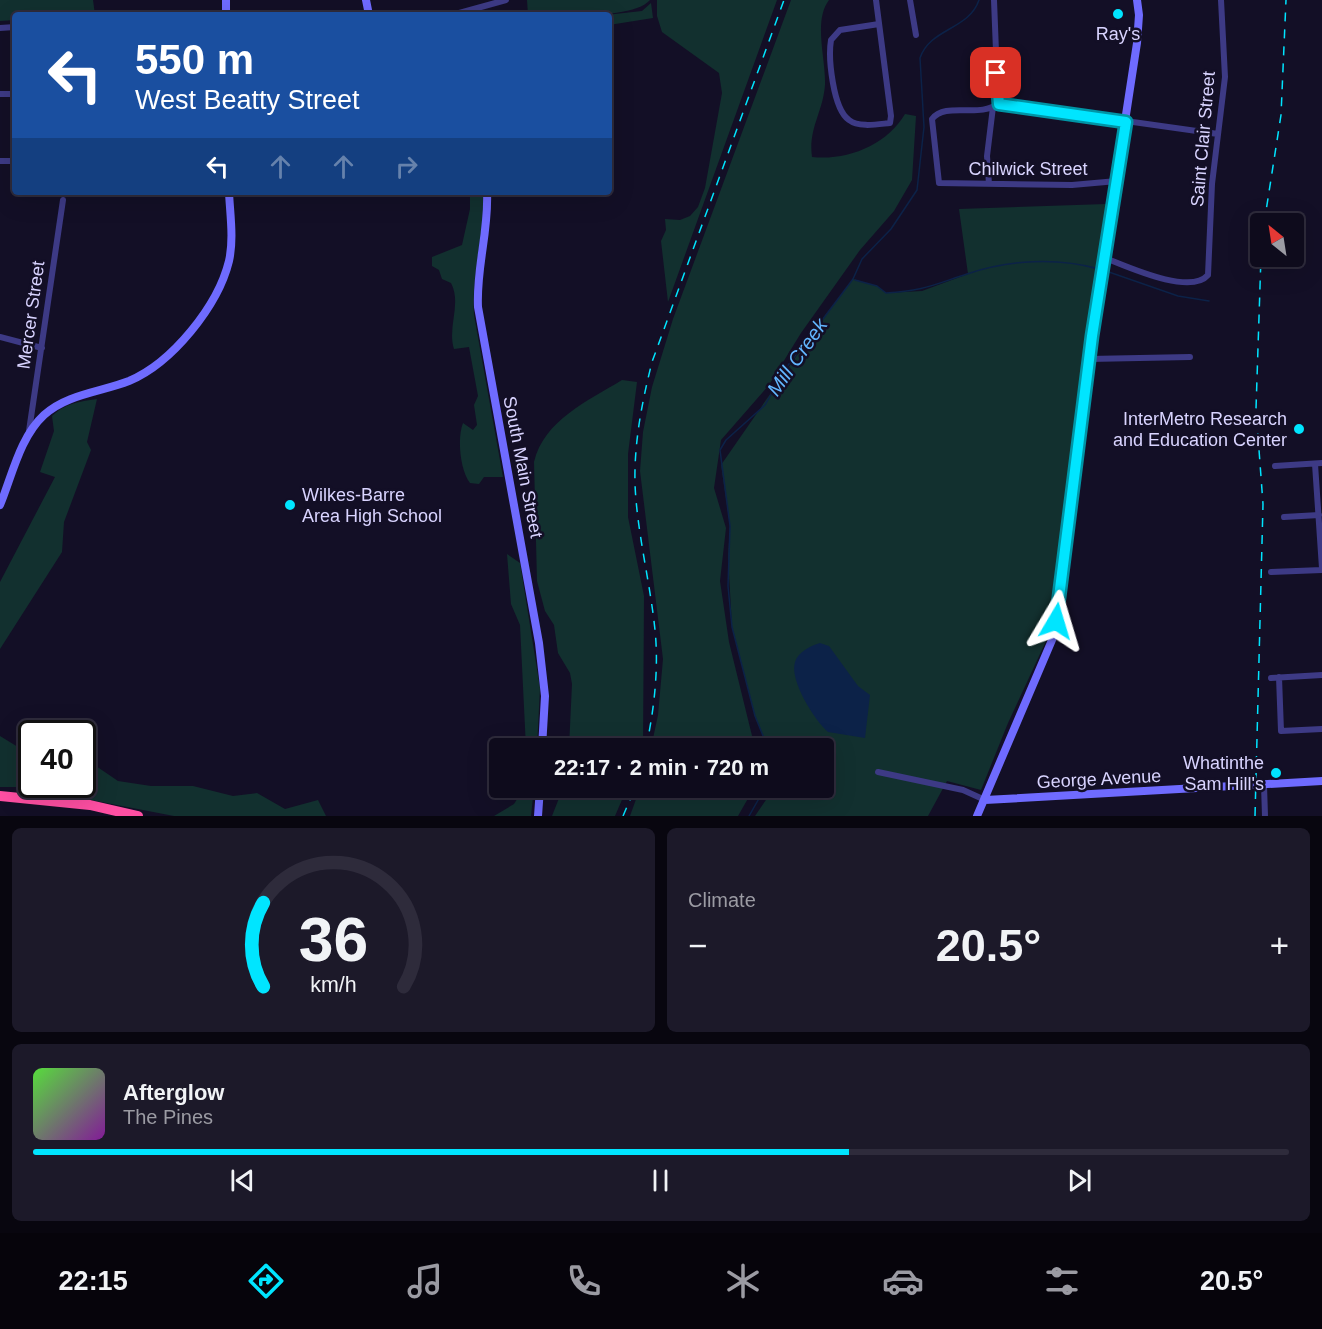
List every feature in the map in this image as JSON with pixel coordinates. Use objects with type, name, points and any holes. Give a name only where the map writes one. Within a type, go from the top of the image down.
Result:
[{"type":"highway","points":[[0,796],[59,801],[138,816]]},
{"type":"street","points":[[463,12],[506,0]]},
{"type":"street","points":[[876,0],[879,24],[890,123],[856,123],[849,121],[841,109],[831,75],[830,44],[838,31],[879,24]]},
{"type":"street","points":[[910,0],[916,35]]},
{"type":"street","points":[[988,184],[987,156],[995,105],[994,0]]},
{"type":"street","points":[[978,816],[1055,633],[1089,359],[1118,181],[1137,43],[1139,15],[1137,0]]},
{"type":"street","name":"Saint Clair Street","points":[[1105,258],[1156,278],[1199,282],[1208,275],[1212,184],[1225,77],[1221,0]]},
{"type":"street","points":[[995,105],[1218,134]]},
{"type":"street","name":"Chilwick Street","points":[[995,105],[942,113],[932,119],[939,183],[1072,185],[1118,181]]},
{"type":"street","points":[[0,505],[29,434],[52,409],[70,400],[132,380],[158,364],[182,342],[212,298],[229,260],[229,195]]},
{"type":"street","name":"South Main Street","points":[[487,195],[487,225],[478,277],[478,307],[540,653],[545,696],[543,738]]},
{"type":"street","name":"Mercer Street","points":[[29,434],[63,200]]},
{"type":"street","points":[[0,337],[42,348]]},
{"type":"street","points":[[1089,359],[1190,357]]},
{"type":"street","points":[[1270,572],[1322,569],[1318,515],[1319,464],[1275,466]]},
{"type":"street","points":[[1284,518],[1318,515]]},
{"type":"street","points":[[1271,678],[1322,675]]},
{"type":"street","points":[[1279,677],[1281,731],[1322,729]]},
{"type":"street","points":[[878,772],[963,790],[985,800]]},
{"type":"street","name":"George Avenue","points":[[985,800],[1322,782]]},
{"type":"street","points":[[1264,785],[1265,816]]},
{"type":"street","points":[[538,816],[539,798]]},
{"type":"green space","points":[[0,0],[93,0],[95,12],[12,12],[12,20],[0,21]]},
{"type":"green space","points":[[527,0],[650,0],[628,11],[612,14],[612,12],[528,12]]},
{"type":"green space","points":[[657,0],[777,0],[668,302],[661,241],[666,230],[665,219],[680,220],[690,216],[698,207],[705,188],[722,93],[719,73],[662,32],[657,16]]},
{"type":"green space","points":[[791,0],[829,0],[824,9],[821,29],[825,75],[824,95],[812,138],[812,157],[839,156],[865,149],[888,134],[905,114],[916,116],[912,180],[894,211],[860,250],[801,333],[769,385],[721,440],[714,488],[726,528],[720,581],[729,642],[753,738],[653,738],[658,715],[663,659],[640,471],[643,432],[652,387],[673,319]]},
{"type":"green space","points":[[651,3],[653,18],[612,25],[612,14],[642,11]]},
{"type":"green space","points":[[470,195],[483,195],[482,223],[474,284],[474,315],[503,477],[484,477],[479,484],[470,483],[460,454],[463,423],[473,430],[477,425],[474,405],[478,396],[469,347],[454,349],[452,332],[454,291],[451,283],[442,279],[439,270],[432,266],[432,257],[462,245],[470,209]]},
{"type":"green space","points":[[1106,204],[1046,641],[1008,723],[981,790],[947,781],[928,816],[755,816],[767,798],[834,798],[834,738],[764,738],[755,716],[732,627],[728,556],[730,526],[721,465],[820,322],[853,279],[877,286],[886,293],[922,291],[968,274],[959,209]]},
{"type":"green space","points":[[622,380],[637,382],[628,454],[628,517],[644,596],[643,738],[569,738],[572,684],[570,673],[558,653],[554,625],[545,611],[537,581],[534,462],[547,434],[557,423],[582,404]]},
{"type":"green space","points":[[97,399],[87,442],[91,450],[64,522],[62,552],[0,649],[0,582],[55,477],[40,472],[54,431],[52,416],[67,406]]},
{"type":"green space","points":[[507,554],[520,563],[540,688],[538,738],[526,738],[520,625],[511,604]]},
{"type":"green space","points":[[0,736],[18,747],[18,785],[16,787],[0,787]]},
{"type":"green space","points":[[96,766],[118,781],[151,786],[193,786],[233,796],[257,793],[285,809],[318,800],[326,816],[174,816],[81,798],[96,798]]},
{"type":"green space","points":[[518,798],[533,798],[531,816],[494,816],[514,804]]},
{"type":"green space","points":[[559,798],[623,798],[615,816],[552,816]]},
{"type":"green space","points":[[636,798],[748,798],[738,816],[630,816]]},
{"type":"water","points":[[820,643],[829,646],[858,686],[870,695],[865,738],[828,732],[804,700],[796,679],[795,662],[805,650]]},
{"type":"waterway","name":"Mill Creek","points":[[764,738],[755,716],[732,627],[728,586],[730,526],[720,450],[726,440],[765,405],[786,368],[853,279],[862,259],[891,229],[917,190],[924,127],[920,58],[932,40],[967,18],[979,0]]},
{"type":"waterway","points":[[855,280],[877,286],[886,293],[919,289],[983,269],[1016,263],[1066,263],[1099,269]]},
{"type":"waterway","points":[[1106,271],[1178,296],[1209,301]]},
{"type":"waterway","name":"Mill Creek","points":[[749,816],[759,798]]},
{"type":"railway","points":[[648,738],[656,660],[653,612],[638,521],[635,484],[637,437],[642,407],[652,362],[784,0]]},
{"type":"railway","points":[[1266,213],[1281,115],[1286,0]]},
{"type":"railway","points":[[1255,816],[1263,504],[1256,409],[1261,267]]},
{"type":"railway","points":[[623,816],[631,798]]},
{"type":"place","name":"Ray's","points":[[1118,14]]},
{"type":"place","name":"InterMetro Research and Education Center","points":[[1299,429]]},
{"type":"place","name":"Wilkes-Barre Area High School","points":[[290,505]]},
{"type":"place","name":"Whatinthe Sam Hill's","points":[[1276,773]]},
{"type":"route","points":[[996,73],[996,96],[999,104],[1126,122],[1116,197],[1092,336],[1056,621]]}]
